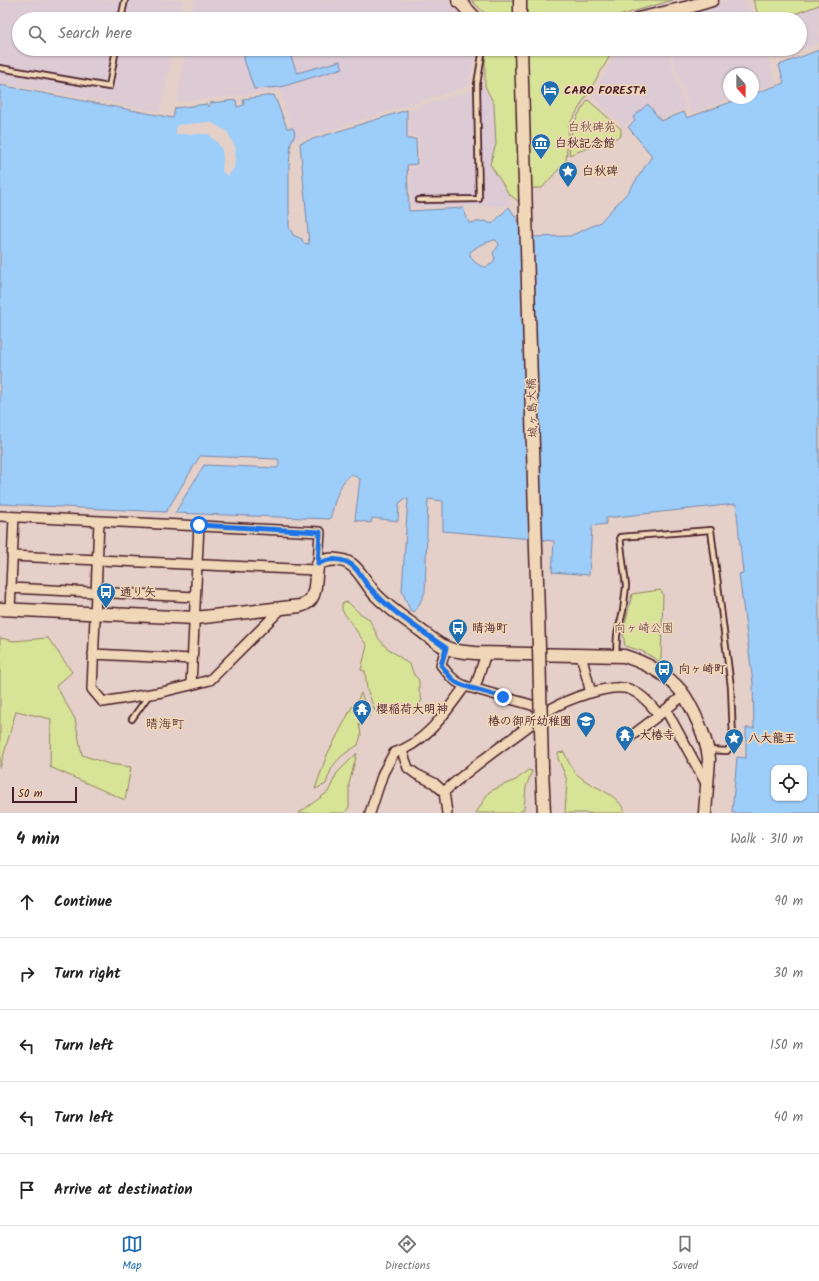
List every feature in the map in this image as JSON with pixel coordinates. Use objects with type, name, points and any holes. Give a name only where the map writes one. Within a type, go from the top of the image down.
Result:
[{"type":"street","points":[[458,0],[469,12]]},
{"type":"street","points":[[520,0],[520,12]]},
{"type":"street","points":[[668,12],[712,0]]},
{"type":"street","name":"城ヶ島大橋","points":[[521,56],[544,813]]},
{"type":"street","points":[[0,516],[320,532],[314,594],[310,602],[300,606],[195,618],[5,609],[10,588],[14,517]]},
{"type":"street","points":[[99,521],[92,689],[104,702],[162,692],[210,680],[282,608]]},
{"type":"street","points":[[191,685],[199,525]]},
{"type":"street","points":[[12,556],[197,565],[317,567],[328,560],[336,560],[352,565],[376,595],[395,612],[446,648],[462,652],[486,653],[616,655],[636,660],[647,665],[674,684],[684,695],[693,712],[709,750],[709,771],[705,813]]},
{"type":"street","points":[[10,588],[195,596]]},
{"type":"street","points":[[446,648],[441,665],[457,682],[465,686],[549,710]]},
{"type":"street","points":[[475,688],[486,653]]},
{"type":"street","points":[[93,654],[192,659]]},
{"type":"street","points":[[581,655],[591,693]]},
{"type":"street","points":[[370,813],[383,773],[394,753],[411,747],[428,732],[446,712],[465,686]]},
{"type":"street","points":[[444,792],[458,778],[524,731],[549,710],[559,704],[591,693],[615,687],[630,690],[641,696],[663,713],[707,785]]},
{"type":"street","points":[[626,740],[663,713],[684,695]]},
{"type":"street","points":[[402,751],[408,768],[434,783],[444,792],[447,813]]},
{"type":"lane","points":[[122,12],[125,0]]},
{"type":"lane","points":[[0,68],[109,87],[115,56]]},
{"type":"lane","points":[[419,200],[479,199],[477,84],[482,56]]},
{"type":"lane","points":[[616,655],[617,635],[623,611],[626,586],[620,537],[711,530],[731,687],[733,739],[731,746],[727,751],[709,750]]},
{"type":"lane","points":[[132,719],[150,694]]},
{"type":"shaded area","points":[[0,0],[183,0],[180,12],[12,12],[12,56],[172,56],[160,112],[0,82]]},
{"type":"shaded area","points":[[194,0],[447,0],[458,12],[192,12]]},
{"type":"shaded area","points":[[728,0],[740,0],[747,4],[750,12],[698,12]]},
{"type":"shaded area","points":[[753,0],[819,0],[819,43],[807,48],[807,12],[757,12]]},
{"type":"shaded area","points":[[185,56],[474,56],[469,86],[295,141],[281,91],[177,102]]},
{"type":"shaded area","points":[[615,56],[669,56],[686,109],[658,119],[654,112],[647,107],[624,127],[592,96]]},
{"type":"shaded area","points":[[671,56],[767,56],[777,83],[759,89],[759,68],[723,68],[723,102],[691,113]]},
{"type":"shaded area","points":[[773,56],[785,56],[774,60]]},
{"type":"shaded area","points":[[485,86],[494,104],[496,144],[490,164],[509,194],[509,206],[412,207],[410,167],[420,165],[418,136],[408,136],[410,109]]},
{"type":"green space","points":[[471,0],[673,0],[632,12],[484,12]]},
{"type":"green space","points":[[753,0],[819,0],[819,5],[800,12],[757,12]]},
{"type":"green space","points":[[485,56],[610,56],[569,125],[566,161],[542,188],[533,188],[523,205],[509,194],[490,164],[496,144],[494,104],[485,86]]},
{"type":"green space","name":"白秋碑苑","points":[[588,100],[621,129],[621,136],[569,155],[572,128],[578,115]]},
{"type":"green space","name":"向ヶ崎公園","points":[[660,590],[663,594],[661,658],[659,661],[642,651],[625,646],[623,633],[632,594]]},
{"type":"green space","points":[[348,602],[358,612],[369,619],[379,639],[386,647],[410,665],[414,675],[419,680],[419,691],[422,700],[415,710],[399,705],[390,712],[375,711],[367,689],[365,671],[361,670],[367,646],[342,610],[342,603]]},
{"type":"green space","points":[[0,638],[14,641],[48,638],[72,672],[56,686],[75,719],[82,755],[109,764],[131,767],[125,800],[50,767],[51,719],[16,711],[0,768]]},
{"type":"green space","points":[[361,693],[369,716],[359,723],[361,735],[358,745],[337,761],[328,776],[326,784],[315,789],[327,755]]},
{"type":"green space","points":[[564,752],[576,774],[612,796],[622,806],[625,813],[565,813],[567,781],[558,759],[558,753]]},
{"type":"green space","points":[[357,753],[349,784],[349,807],[345,813],[299,813],[328,792],[337,773]]},
{"type":"green space","points":[[528,770],[532,771],[526,787],[524,809],[518,813],[476,813],[489,792],[516,780]]},
{"type":"water","points":[[819,50],[819,813],[732,813],[737,757],[746,758],[746,728],[754,728],[753,683],[739,574],[743,573],[736,504],[606,518],[606,524],[592,526],[589,575],[552,572],[554,541],[443,531],[443,501],[428,499],[425,592],[414,612],[410,610],[402,591],[408,499],[404,499],[399,504],[398,521],[372,518],[371,523],[355,520],[360,479],[351,474],[346,478],[340,489],[330,519],[175,513],[204,465],[277,468],[279,465],[278,459],[200,456],[166,512],[0,504],[0,85],[173,118],[175,108],[207,104],[208,107],[210,106],[210,103],[236,100],[237,107],[244,105],[243,99],[274,95],[287,128],[293,128],[295,134],[291,143],[289,166],[289,227],[293,235],[302,239],[303,243],[309,244],[300,143],[407,110],[407,139],[416,139],[417,164],[407,165],[409,211],[463,208],[469,223],[485,221],[492,224],[509,207],[529,237],[570,236],[599,223],[629,191],[652,156],[628,127],[635,121],[633,117],[648,104],[661,121],[684,112],[687,118],[726,104],[759,104],[759,92],[784,83],[779,65],[803,56],[807,56],[807,54]],"holes":[[[494,240],[496,240],[499,244],[493,254],[495,258],[493,263],[486,267],[480,266],[470,255],[470,252],[480,245]]]},
{"type":"water","points":[[245,56],[291,56],[297,73],[340,61],[343,68],[281,87],[254,89],[244,59]]},
{"type":"pier","points":[[210,122],[227,131],[236,149],[234,168],[228,176],[222,172],[222,150],[217,142],[208,134],[176,134],[177,125]]},
{"type":"pier","points":[[519,219],[530,235],[534,234],[543,542],[528,540]]},
{"type":"place","name":"CARO FORESTA","points":[[550,107]]},
{"type":"place","name":"白秋記念館","points":[[541,160]]},
{"type":"place","name":"白秋碑","points":[[568,188]]},
{"type":"place","name":"通り矢","points":[[106,609]]},
{"type":"place","name":"晴海町","points":[[458,645]]},
{"type":"place","name":"向ヶ崎町","points":[[664,686]]},
{"type":"place","name":"櫻稲荷大明神","points":[[362,726]]},
{"type":"place","name":"椿の御所幼稚園","points":[[586,738]]},
{"type":"place","name":"大椿寺","points":[[625,752]]},
{"type":"place","name":"八大龍王","points":[[734,755]]},
{"type":"district","name":"晴海町","points":[[165,723]]},
{"type":"route","points":[[199,525],[320,532],[318,564],[328,560],[336,560],[347,562],[352,565],[376,595],[395,612],[446,648],[441,665],[450,676],[465,686],[503,697]]}]
